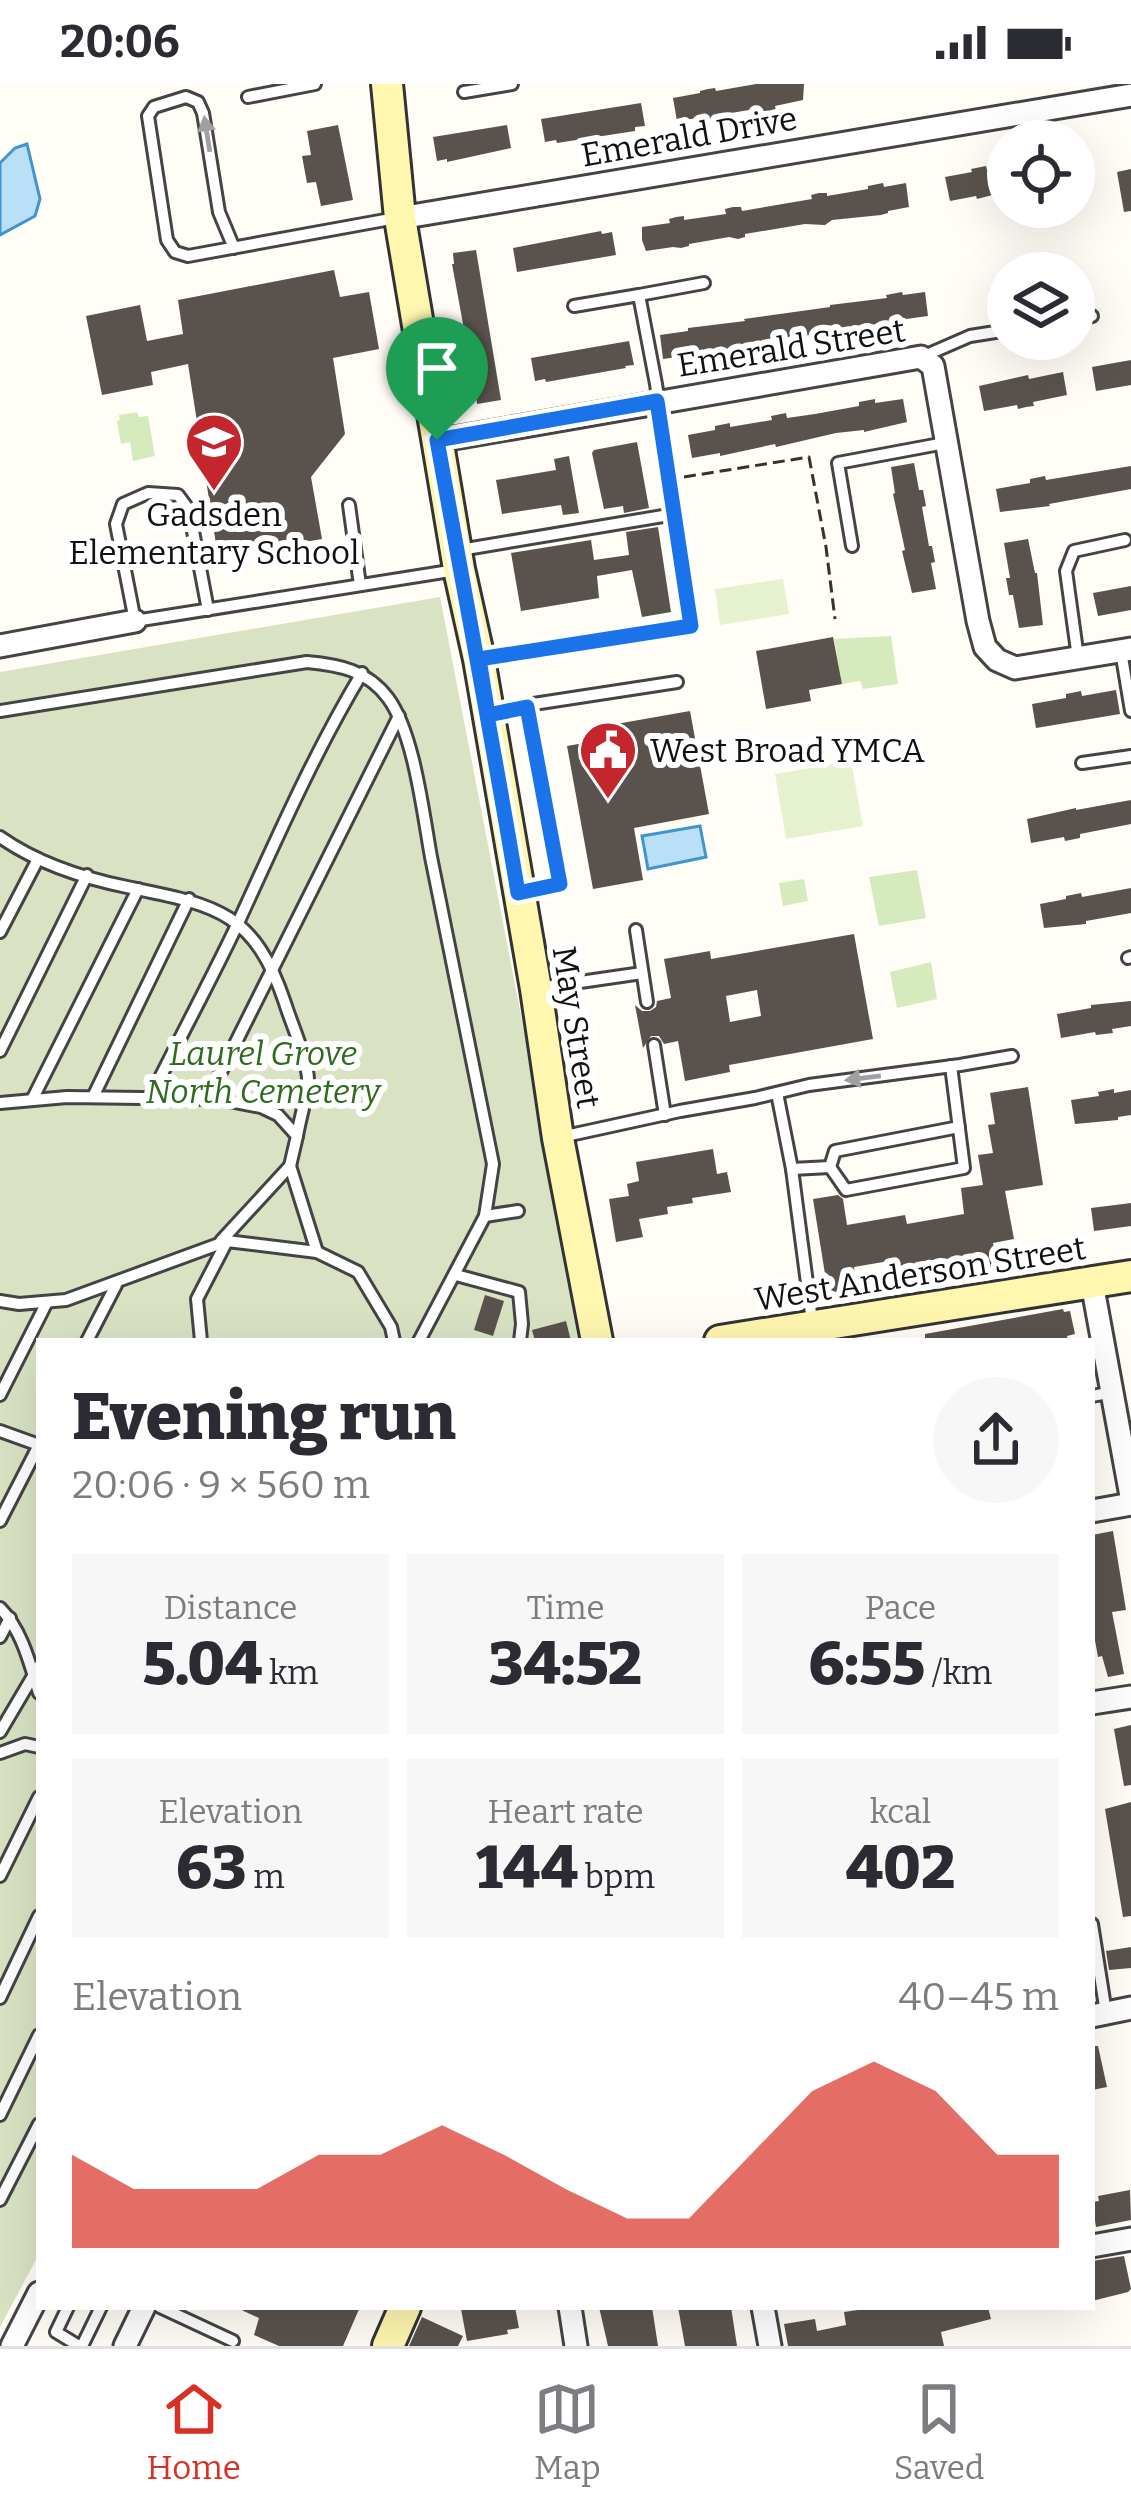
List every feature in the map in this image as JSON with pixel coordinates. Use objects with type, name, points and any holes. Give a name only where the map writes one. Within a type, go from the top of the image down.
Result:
[{"type":"street","name":"May Street","points":[[387,84],[400,218],[458,560],[489,657],[488,715],[596,1338]]},
{"type":"street","name":"Emerald Drive","points":[[400,218],[1131,95]]},
{"type":"street","name":"Emerald Street","points":[[437,440],[921,357],[933,366],[986,647],[997,660],[1015,668],[1126,650]]},
{"type":"street","points":[[0,646],[135,622]]},
{"type":"street","name":"West Anderson Street","points":[[760,1338],[814,1334],[1131,1276]]},
{"type":"street","points":[[1092,1283],[1102,1394],[1131,1500],[1095,1510]]},
{"type":"street","points":[[1095,1703],[1131,1697]]},
{"type":"street","points":[[1099,2014],[1131,2008]]},
{"type":"street","points":[[1095,2245],[1131,2239]]},
{"type":"street","points":[[12,2346],[36,2299]]},
{"type":"street","points":[[125,2346],[143,2310]]},
{"type":"street","points":[[388,2346],[404,2310]]},
{"type":"street","points":[[570,2310],[576,2346]]},
{"type":"street","points":[[765,2310],[770,2346]]},
{"type":"lane","points":[[248,97],[315,84]]},
{"type":"lane","points":[[464,92],[512,84]]},
{"type":"lane","points":[[234,248],[220,212],[198,102],[186,98],[154,107],[148,116],[167,240],[175,252],[188,256],[234,248],[400,218]]},
{"type":"lane","points":[[574,306],[704,283]]},
{"type":"lane","points":[[489,657],[691,626],[639,295]]},
{"type":"lane","points":[[921,357],[987,333]]},
{"type":"lane","points":[[852,546],[838,463],[948,442]]},
{"type":"lane","points":[[208,610],[189,510],[178,494],[148,493],[123,504],[116,524],[135,622],[208,610],[360,585],[675,514]]},
{"type":"lane","points":[[349,505],[360,585]]},
{"type":"lane","points":[[1078,658],[1066,571],[1069,560],[1074,551],[1125,540]]},
{"type":"lane","points":[[1126,650],[1131,711]]},
{"type":"lane","points":[[0,711],[307,662],[362,673],[386,694],[399,716],[420,797],[493,1165],[485,1216],[421,1338]]},
{"type":"lane","points":[[150,1098],[362,673]]},
{"type":"lane","points":[[488,715],[677,682]]},
{"type":"lane","points":[[518,893],[560,884],[527,707]]},
{"type":"lane","points":[[208,1098],[399,716]]},
{"type":"lane","points":[[1082,763],[1131,756]]},
{"type":"lane","points":[[0,837],[38,859],[213,907],[245,929],[273,968],[309,1077],[290,1166],[223,1242],[197,1299],[201,1338]]},
{"type":"lane","points":[[0,932],[38,859]]},
{"type":"lane","points":[[0,1052],[87,875]]},
{"type":"lane","points":[[32,1100],[138,889]]},
{"type":"lane","points":[[93,1097],[188,899]]},
{"type":"lane","points":[[636,930],[647,1002]]},
{"type":"lane","points":[[536,988],[643,973]]},
{"type":"lane","points":[[654,1045],[664,1114]]},
{"type":"lane","points":[[558,1138],[809,1085],[1012,1056]]},
{"type":"lane","points":[[830,1167],[846,1190],[964,1168],[950,1066]]},
{"type":"lane","points":[[776,1093],[792,1169],[814,1334]]},
{"type":"lane","points":[[0,1103],[93,1097],[208,1098],[261,1107],[278,1115],[297,1136]]},
{"type":"lane","points":[[830,1167],[835,1150],[959,1127]]},
{"type":"lane","points":[[290,1166],[317,1252]]},
{"type":"lane","points":[[792,1169],[830,1167]]},
{"type":"lane","points":[[485,1216],[518,1211]]},
{"type":"lane","points":[[0,1301],[66,1300],[223,1242],[317,1252],[358,1272],[393,1338]]},
{"type":"lane","points":[[456,1275],[519,1292],[521,1338]]},
{"type":"lane","points":[[89,1338],[116,1284]]},
{"type":"lane","points":[[0,1394],[47,1302]]},
{"type":"lane","points":[[0,1431],[36,1442]]},
{"type":"lane","points":[[0,1521],[36,1447]]},
{"type":"lane","points":[[0,1637],[5,1613]]},
{"type":"lane","points":[[0,1732],[36,1671],[5,1613]]},
{"type":"lane","points":[[0,1754],[25,1744],[36,1746]]},
{"type":"lane","points":[[0,1876],[36,1803]]},
{"type":"lane","points":[[0,1998],[36,1922]]},
{"type":"lane","points":[[1095,1963],[1099,2014]]},
{"type":"lane","points":[[0,2115],[36,2041]]},
{"type":"lane","points":[[0,2200],[36,2130]]},
{"type":"lane","points":[[50,2346],[67,2310]]},
{"type":"lane","points":[[56,2332],[81,2346],[99,2310]]},
{"type":"lane","points":[[166,2310],[233,2341]]},
{"type":"path","points":[[684,477],[809,457],[835,620]]},
{"type":"green space","points":[[137,412],[139,417],[148,416],[155,456],[133,461],[130,442],[121,444],[117,421],[119,415]]},
{"type":"green space","points":[[783,579],[789,614],[720,625],[715,589]]},
{"type":"green space","name":"Laurel Grove North Cemetery","points":[[440,597],[583,1338],[36,1338],[36,2260],[0,2327],[0,672]]},
{"type":"green space","points":[[891,636],[898,684],[863,689],[860,681],[842,684],[834,639]]},
{"type":"green space","points":[[851,761],[863,826],[786,839],[775,774]]},
{"type":"green space","points":[[917,870],[926,918],[879,926],[869,877]]},
{"type":"green space","points":[[804,879],[808,901],[783,906],[779,883]]},
{"type":"green space","points":[[931,962],[937,999],[897,1008],[890,972]]},
{"type":"water","points":[[27,144],[40,199],[35,216],[0,235],[0,163],[15,148]]},
{"type":"water","points":[[700,826],[706,857],[648,869],[642,836]]},
{"type":"building","points":[[756,84],[804,84],[803,100],[775,106],[776,111],[761,108],[713,120],[677,121],[673,98]]},
{"type":"building","points":[[641,103],[645,126],[635,131],[545,142],[541,119]]},
{"type":"building","points":[[338,125],[353,200],[321,206],[316,182],[307,183],[302,156],[311,155],[307,131]]},
{"type":"building","points":[[507,125],[511,148],[437,161],[433,137]]},
{"type":"building","points":[[986,166],[987,196],[950,201],[945,177]]},
{"type":"building","points":[[1131,169],[1131,211],[1124,212],[1117,172]]},
{"type":"building","points":[[883,183],[884,187],[906,183],[909,207],[681,248],[646,251],[642,240],[642,227],[670,223],[676,217],[726,214],[725,209],[733,207],[742,211]]},
{"type":"building","points":[[612,232],[616,255],[517,272],[513,248]]},
{"type":"building","points":[[476,250],[501,400],[477,404],[452,264],[453,253]]},
{"type":"building","name":"Gadsden Elementary School","points":[[334,270],[340,297],[369,292],[379,349],[333,358],[345,434],[311,477],[322,539],[218,557],[188,364],[151,372],[153,385],[102,395],[86,316],[140,305],[147,341],[183,334],[178,300]]},
{"type":"building","points":[[902,292],[925,292],[928,316],[850,328],[850,332],[835,335],[835,331],[707,352],[708,356],[692,359],[691,355],[663,359],[660,335]]},
{"type":"building","points":[[629,341],[634,365],[535,381],[531,358]]},
{"type":"building","points":[[1131,360],[1131,385],[1096,391],[1092,367]]},
{"type":"building","points":[[1063,372],[1067,395],[1033,402],[1034,406],[984,411],[979,386]]},
{"type":"building","points":[[875,399],[875,403],[903,399],[907,422],[692,458],[688,435],[715,430],[715,426],[772,420],[771,416],[786,413],[787,418],[815,414]]},
{"type":"building","points":[[637,442],[649,508],[624,513],[623,506],[604,509],[592,453]]},
{"type":"building","points":[[569,456],[579,513],[563,515],[561,505],[502,514],[496,480],[556,470],[554,459]]},
{"type":"building","points":[[914,463],[926,506],[922,507],[936,589],[912,593],[891,467]]},
{"type":"building","points":[[1131,466],[1131,489],[1000,512],[996,489],[1045,476],[1046,480]]},
{"type":"building","points":[[658,527],[671,612],[642,617],[632,570],[597,576],[599,598],[521,611],[511,553],[591,540],[594,560],[629,555],[626,532]]},
{"type":"building","points":[[1028,539],[1043,625],[1019,628],[1006,578],[1010,578],[1004,543]]},
{"type":"building","points":[[1131,586],[1131,610],[1098,616],[1093,593]]},
{"type":"building","points":[[833,637],[842,684],[809,690],[811,701],[766,709],[756,651]]},
{"type":"building","points":[[1116,690],[1120,714],[1036,728],[1032,704],[1081,691],[1082,696]]},
{"type":"building","points":[[690,711],[709,814],[634,828],[643,880],[593,889],[567,746],[618,737],[616,724]]},
{"type":"building","points":[[1131,800],[1131,824],[1065,841],[1064,837],[1031,843],[1027,819]]},
{"type":"building","points":[[1131,888],[1131,913],[1044,928],[1040,904],[1081,893],[1082,897]]},
{"type":"building","points":[[854,934],[873,1039],[729,1065],[730,1072],[685,1081],[678,1041],[664,1044],[659,1036],[651,1036],[643,1048],[635,1005],[650,1011],[657,1001],[671,998],[664,959],[710,951],[711,959]],"holes":[[[757,990],[761,1016],[730,1022],[726,996]]]},
{"type":"building","points":[[1131,1001],[1131,1026],[1112,1029],[1113,1033],[1061,1038],[1057,1014]]},
{"type":"building","points":[[1028,1087],[1043,1185],[1005,1191],[1014,1239],[993,1243],[998,1270],[893,1288],[889,1261],[854,1267],[858,1294],[829,1299],[813,1199],[838,1195],[843,1199],[847,1225],[905,1215],[907,1224],[964,1214],[961,1188],[983,1185],[978,1155],[993,1153],[990,1093]]},
{"type":"building","points":[[1114,1089],[1114,1093],[1131,1090],[1131,1115],[1075,1124],[1071,1100]]},
{"type":"building","points":[[713,1149],[717,1174],[727,1172],[731,1192],[692,1198],[693,1203],[667,1207],[668,1214],[639,1219],[643,1237],[616,1242],[609,1199],[629,1196],[627,1184],[639,1181],[636,1162]]},
{"type":"building","points":[[1131,1203],[1131,1226],[1094,1231],[1091,1208]]},
{"type":"building","points":[[485,1295],[504,1301],[493,1336],[474,1330]]},
{"type":"building","points":[[1063,1309],[1070,1311],[1075,1334],[1067,1338],[925,1338],[925,1334]]},
{"type":"building","points":[[566,1321],[570,1338],[534,1338],[532,1330]]},
{"type":"building","points":[[1113,1531],[1126,1610],[1112,1612],[1124,1674],[1108,1677],[1095,1640],[1095,1534]]},
{"type":"building","points":[[1131,1725],[1131,1785],[1124,1786],[1114,1729]]},
{"type":"building","points":[[1131,1802],[1131,1916],[1123,1917],[1105,1809]]},
{"type":"building","points":[[1131,1947],[1131,1968],[1109,1970],[1106,1951]]},
{"type":"building","points":[[1095,2046],[1098,2046],[1107,2087],[1095,2089]]},
{"type":"building","points":[[1130,2190],[1131,2220],[1096,2227],[1098,2196]]},
{"type":"building","points":[[1124,2256],[1131,2289],[1095,2300],[1095,2261]]},
{"type":"building","points":[[242,2310],[359,2310],[343,2346],[279,2346],[254,2335],[259,2318]]},
{"type":"building","points":[[461,2310],[516,2310],[519,2328],[467,2341]]},
{"type":"building","points":[[600,2310],[652,2310],[658,2346],[608,2346]]},
{"type":"building","points":[[679,2310],[731,2310],[737,2346],[685,2346]]},
{"type":"building","points":[[989,2310],[991,2319],[941,2332],[944,2346],[788,2346],[784,2324],[815,2319],[817,2331],[846,2325],[844,2312]]},
{"type":"building","points":[[422,2317],[463,2336],[458,2346],[409,2346]]},
{"type":"place","name":"Gadsden Elementary School","points":[[214,493]]},
{"type":"place","name":"West Broad YMCA","points":[[608,801]]},
{"type":"route","points":[[657,401],[691,626],[479,659],[488,715],[527,707],[560,884],[518,893],[437,440],[657,401]]}]
